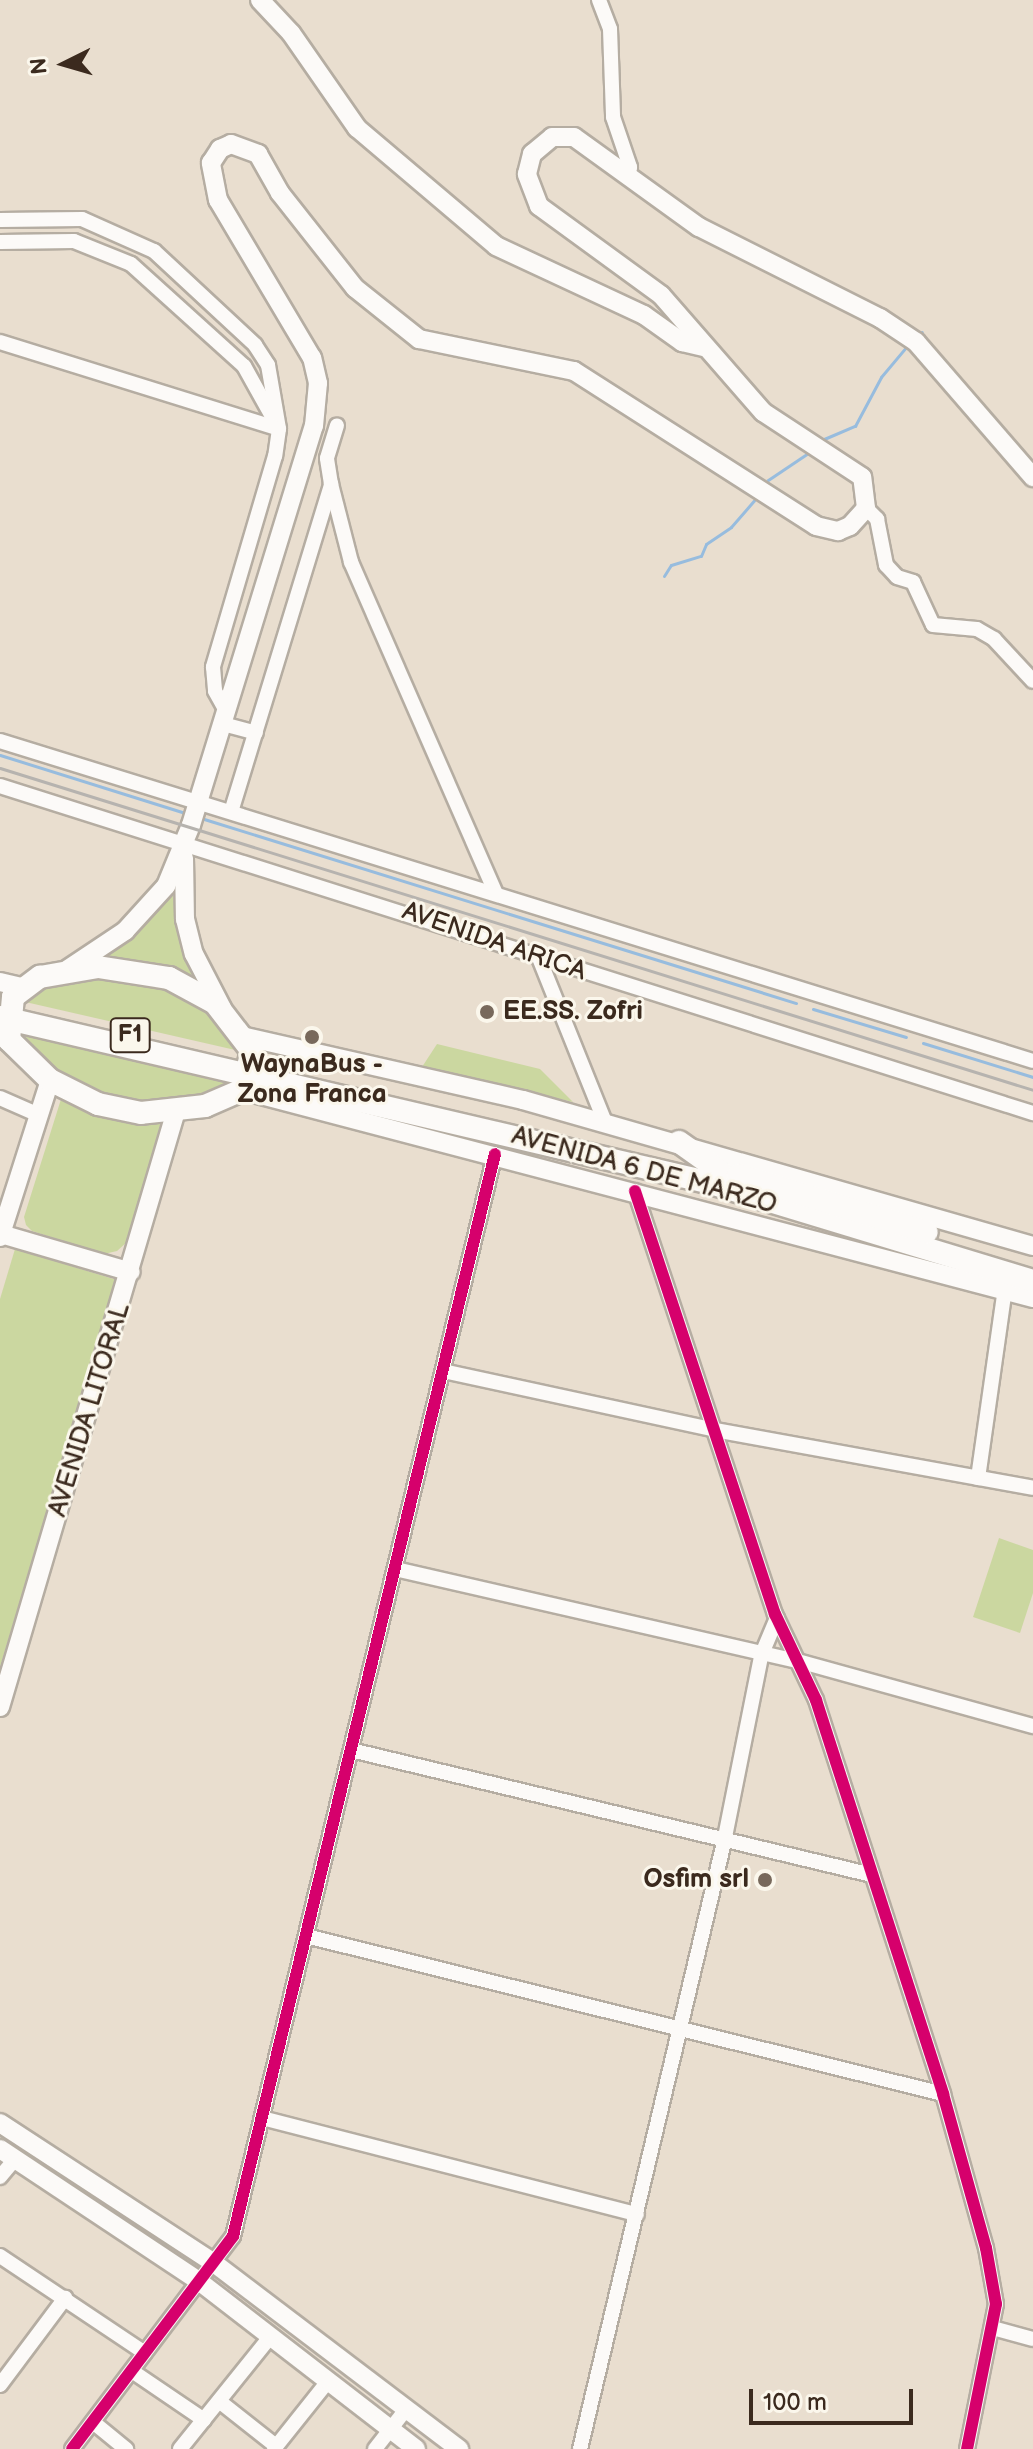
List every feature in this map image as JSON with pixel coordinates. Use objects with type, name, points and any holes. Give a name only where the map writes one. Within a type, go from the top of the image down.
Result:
[{"type":"highway","points":[[68,969],[148,972],[196,991],[222,1009],[246,1037],[248,1077],[176,1111],[141,1113],[98,1104],[50,1080],[6,1012],[68,969]]},
{"type":"highway","name":"AVENIDA 6 DE MARZO","points":[[6,1012],[248,1077],[707,1182],[1033,1281]]},
{"type":"highway","name":"AVENIDA 6 DE MARZO","points":[[248,1077],[720,1171],[1033,1265]]},
{"type":"highway","points":[[679,1142],[720,1171]]},
{"type":"main road","points":[[260,0],[291,33],[357,128],[496,246],[644,315],[682,342],[704,347]]},
{"type":"main road","points":[[68,969],[144,914],[166,886],[185,844],[225,719],[240,690],[253,631],[308,449],[318,383],[302,335],[218,200],[211,163],[231,144],[258,154],[303,226],[355,288],[419,339],[574,371],[827,531],[850,526],[866,508],[868,497],[862,477],[763,412],[661,295],[550,218],[533,196],[528,164],[543,141],[574,137],[710,233],[880,318],[916,342],[1033,477]]},
{"type":"main road","points":[[185,844],[185,919],[194,954],[222,1009]]},
{"type":"main road","name":"AVENIDA 6 DE MARZO","points":[[246,1037],[605,1122],[1033,1246]]},
{"type":"main road","name":"AVENIDA 6 DE MARZO","points":[[248,1077],[495,1154],[1033,1298]]},
{"type":"main road","points":[[50,1080],[0,1235],[131,1272]]},
{"type":"main road","name":"AVENIDA LITORAL","points":[[0,1707],[131,1272],[176,1111]]},
{"type":"main road","points":[[0,2123],[214,2263],[459,2449]]},
{"type":"main road","points":[[8,2154],[200,2282],[416,2449]]},
{"type":"street","points":[[599,0],[610,29],[613,117],[630,167],[628,178]]},
{"type":"street","points":[[0,220],[82,219],[154,251],[255,345],[275,381],[279,429],[213,667],[215,691],[225,719],[256,733]]},
{"type":"street","points":[[0,242],[74,241],[151,277],[244,366],[279,429]]},
{"type":"street","points":[[0,342],[279,429]]},
{"type":"street","points":[[337,426],[327,458],[351,562],[496,894]]},
{"type":"street","points":[[231,812],[331,484]]},
{"type":"street","points":[[866,508],[877,519],[886,565],[897,577],[913,582],[933,625],[986,634],[1033,681]]},
{"type":"street","name":"AVENIDA ARICA","points":[[0,741],[1033,1061]]},
{"type":"street","name":"AVENIDA ARICA","points":[[0,786],[537,953],[584,973],[1033,1113]]},
{"type":"street","points":[[537,953],[605,1122]]},
{"type":"street","points":[[0,1098],[39,1115]]},
{"type":"street","points":[[72,2449],[233,2236],[495,1154]]},
{"type":"street","points":[[635,1191],[777,1618],[816,1700],[943,2094],[993,2276],[993,2328],[967,2449]]},
{"type":"street","points":[[978,1478],[1005,1289]]},
{"type":"street","points":[[443,1371],[715,1430],[1033,1488]]},
{"type":"street","points":[[395,1569],[761,1656],[798,1661],[1033,1726]]},
{"type":"street","points":[[580,2449],[724,1842],[761,1656],[777,1618]]},
{"type":"street","points":[[351,1750],[724,1842],[872,1875]]},
{"type":"street","points":[[306,1936],[943,2094]]},
{"type":"street","points":[[262,2118],[637,2214]]},
{"type":"street","points":[[0,2177],[8,2154]]},
{"type":"street","points":[[0,2256],[145,2353]]},
{"type":"street","points":[[0,2385],[65,2298]]},
{"type":"street","points":[[993,2328],[1033,2339]]},
{"type":"street","points":[[180,2449],[271,2336]]},
{"type":"street","points":[[132,2371],[204,2420]]},
{"type":"street","points":[[219,2401],[275,2448],[329,2380]]},
{"type":"street","points":[[375,2449],[407,2408]]},
{"type":"street","points":[[93,2422],[126,2449]]},
{"type":"green space","points":[[172,888],[179,940],[201,986],[158,965],[95,958],[150,919]]},
{"type":"green space","points":[[81,976],[153,980],[215,1015],[244,1052],[21,1001],[29,991]]},
{"type":"green space","points":[[14,1027],[237,1083],[210,1097],[159,1105],[94,1096],[36,1060]]},
{"type":"green space","points":[[437,1044],[540,1069],[573,1102],[422,1067]]},
{"type":"green space","points":[[62,1096],[124,1119],[161,1122],[127,1242],[117,1251],[104,1254],[32,1231],[26,1225],[24,1217]]},
{"type":"green space","points":[[15,1249],[117,1280],[0,1667],[0,1299]]},
{"type":"green space","points":[[999,1538],[1033,1550],[1033,1593],[1020,1633],[973,1617]]},
{"type":"waterway","points":[[824,439],[855,426],[881,377],[906,347]]},
{"type":"waterway","points":[[768,480],[808,453]]},
{"type":"waterway","points":[[664,576],[671,565],[701,556],[706,544],[731,527],[754,501]]},
{"type":"waterway","points":[[0,755],[185,813]]},
{"type":"waterway","points":[[204,819],[796,1003]]},
{"type":"waterway","points":[[813,1009],[906,1037]]},
{"type":"waterway","points":[[923,1043],[1033,1077]]},
{"type":"railway","points":[[0,768],[1033,1090]]},
{"type":"cycle path","points":[[72,2449],[233,2236],[495,1154]]},
{"type":"cycle path","points":[[635,1191],[775,1614],[816,1700],[943,2094],[986,2248],[996,2304],[967,2449]]},
{"type":"place","name":"EE.SS. Zofri","points":[[487,1012]]},
{"type":"place","name":"WaynaBus - Zona Franca","points":[[312,1037]]},
{"type":"place","name":"Osfim srl","points":[[765,1880]]}]
